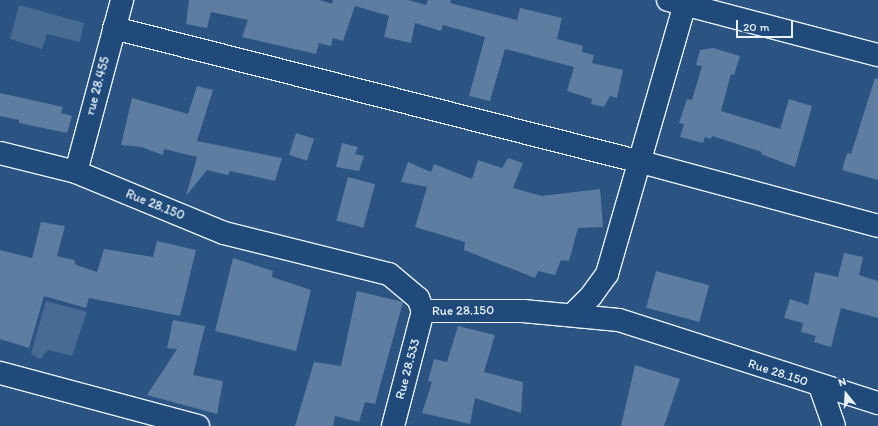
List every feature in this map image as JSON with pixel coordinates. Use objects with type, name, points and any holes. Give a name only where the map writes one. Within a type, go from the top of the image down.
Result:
[{"type":"street","name":"rue 28.455","points":[[76,172],[122,0]]},
{"type":"street","points":[[572,315],[590,296],[607,274],[641,162],[680,1],[878,55]]},
{"type":"street","points":[[114,28],[641,162],[878,226]]},
{"type":"street","name":"Rue 28.150","points":[[0,153],[76,172],[224,233],[389,274],[418,298],[423,311],[523,310],[619,320],[820,386],[878,403]]},
{"type":"street","name":"Rue 28.533","points":[[393,426],[423,311]]},
{"type":"street","points":[[0,373],[198,426]]},
{"type":"street","points":[[820,386],[834,426]]},
{"type":"shaded area","points":[[19,5],[84,23],[80,42],[47,34],[42,49],[10,39]]},
{"type":"shaded area","points":[[46,301],[87,312],[72,356],[48,350],[40,359],[31,354]]},
{"type":"building","points":[[189,0],[320,0],[332,4],[333,0],[408,0],[426,5],[428,0],[451,0],[450,3],[517,20],[520,8],[562,18],[557,39],[583,46],[582,52],[594,55],[592,63],[623,70],[617,98],[610,96],[604,107],[591,104],[592,99],[567,91],[574,67],[505,49],[490,101],[469,96],[485,37],[443,25],[441,31],[415,23],[411,43],[384,37],[389,16],[355,6],[343,41],[333,38],[331,46],[319,43],[316,54],[242,37],[248,20],[211,12],[207,28],[186,24]]},
{"type":"building","points":[[713,48],[740,56],[734,75],[731,74],[721,111],[780,129],[789,99],[812,106],[795,167],[761,154],[762,152],[712,136],[711,139],[705,137],[703,143],[680,137],[684,124],[679,123],[687,99],[692,100],[702,66],[696,65],[700,50]]},
{"type":"building","points":[[875,78],[878,79],[878,180],[842,170],[847,153],[851,154]]},
{"type":"building","points":[[197,86],[213,90],[197,141],[282,158],[275,181],[230,171],[228,175],[207,170],[186,196],[197,157],[164,149],[163,155],[141,147],[121,145],[132,98],[188,114]]},
{"type":"building","points":[[0,93],[63,107],[61,113],[72,116],[67,133],[19,123],[19,120],[0,116]]},
{"type":"building","points":[[296,133],[314,139],[307,161],[289,155]]},
{"type":"building","points":[[342,143],[358,147],[355,154],[364,156],[359,171],[336,167]]},
{"type":"building","points":[[508,158],[523,163],[513,188],[542,196],[600,189],[603,227],[578,228],[569,261],[561,260],[555,275],[538,271],[535,278],[464,250],[465,242],[415,227],[427,187],[401,182],[408,162],[431,172],[434,164],[472,179],[478,160],[502,168]]},
{"type":"building","points":[[348,177],[375,184],[363,228],[336,220]]},
{"type":"building","points":[[41,222],[65,226],[57,256],[74,260],[76,265],[97,272],[104,249],[153,257],[157,241],[196,250],[180,316],[89,298],[86,308],[44,296],[29,348],[0,339],[0,250],[32,258]]},
{"type":"building","points":[[844,253],[863,257],[859,275],[878,281],[878,318],[841,308],[831,347],[814,342],[816,336],[801,332],[803,323],[784,318],[790,299],[808,305],[815,272],[838,277]]},
{"type":"building","points":[[233,258],[273,271],[272,277],[311,290],[296,351],[215,331]]},
{"type":"building","points":[[656,271],[709,285],[699,322],[646,308]]},
{"type":"building","points":[[357,291],[403,302],[375,404],[365,402],[359,422],[335,416],[333,426],[295,426],[314,362],[341,366]]},
{"type":"building","points":[[173,320],[205,326],[193,375],[223,381],[217,414],[147,395],[177,349],[167,348]]},
{"type":"building","points":[[458,326],[495,335],[484,372],[523,382],[521,413],[475,398],[470,424],[422,413],[432,382],[428,381],[434,359],[447,362]]},
{"type":"building","points":[[635,365],[680,379],[664,426],[621,426]]}]
